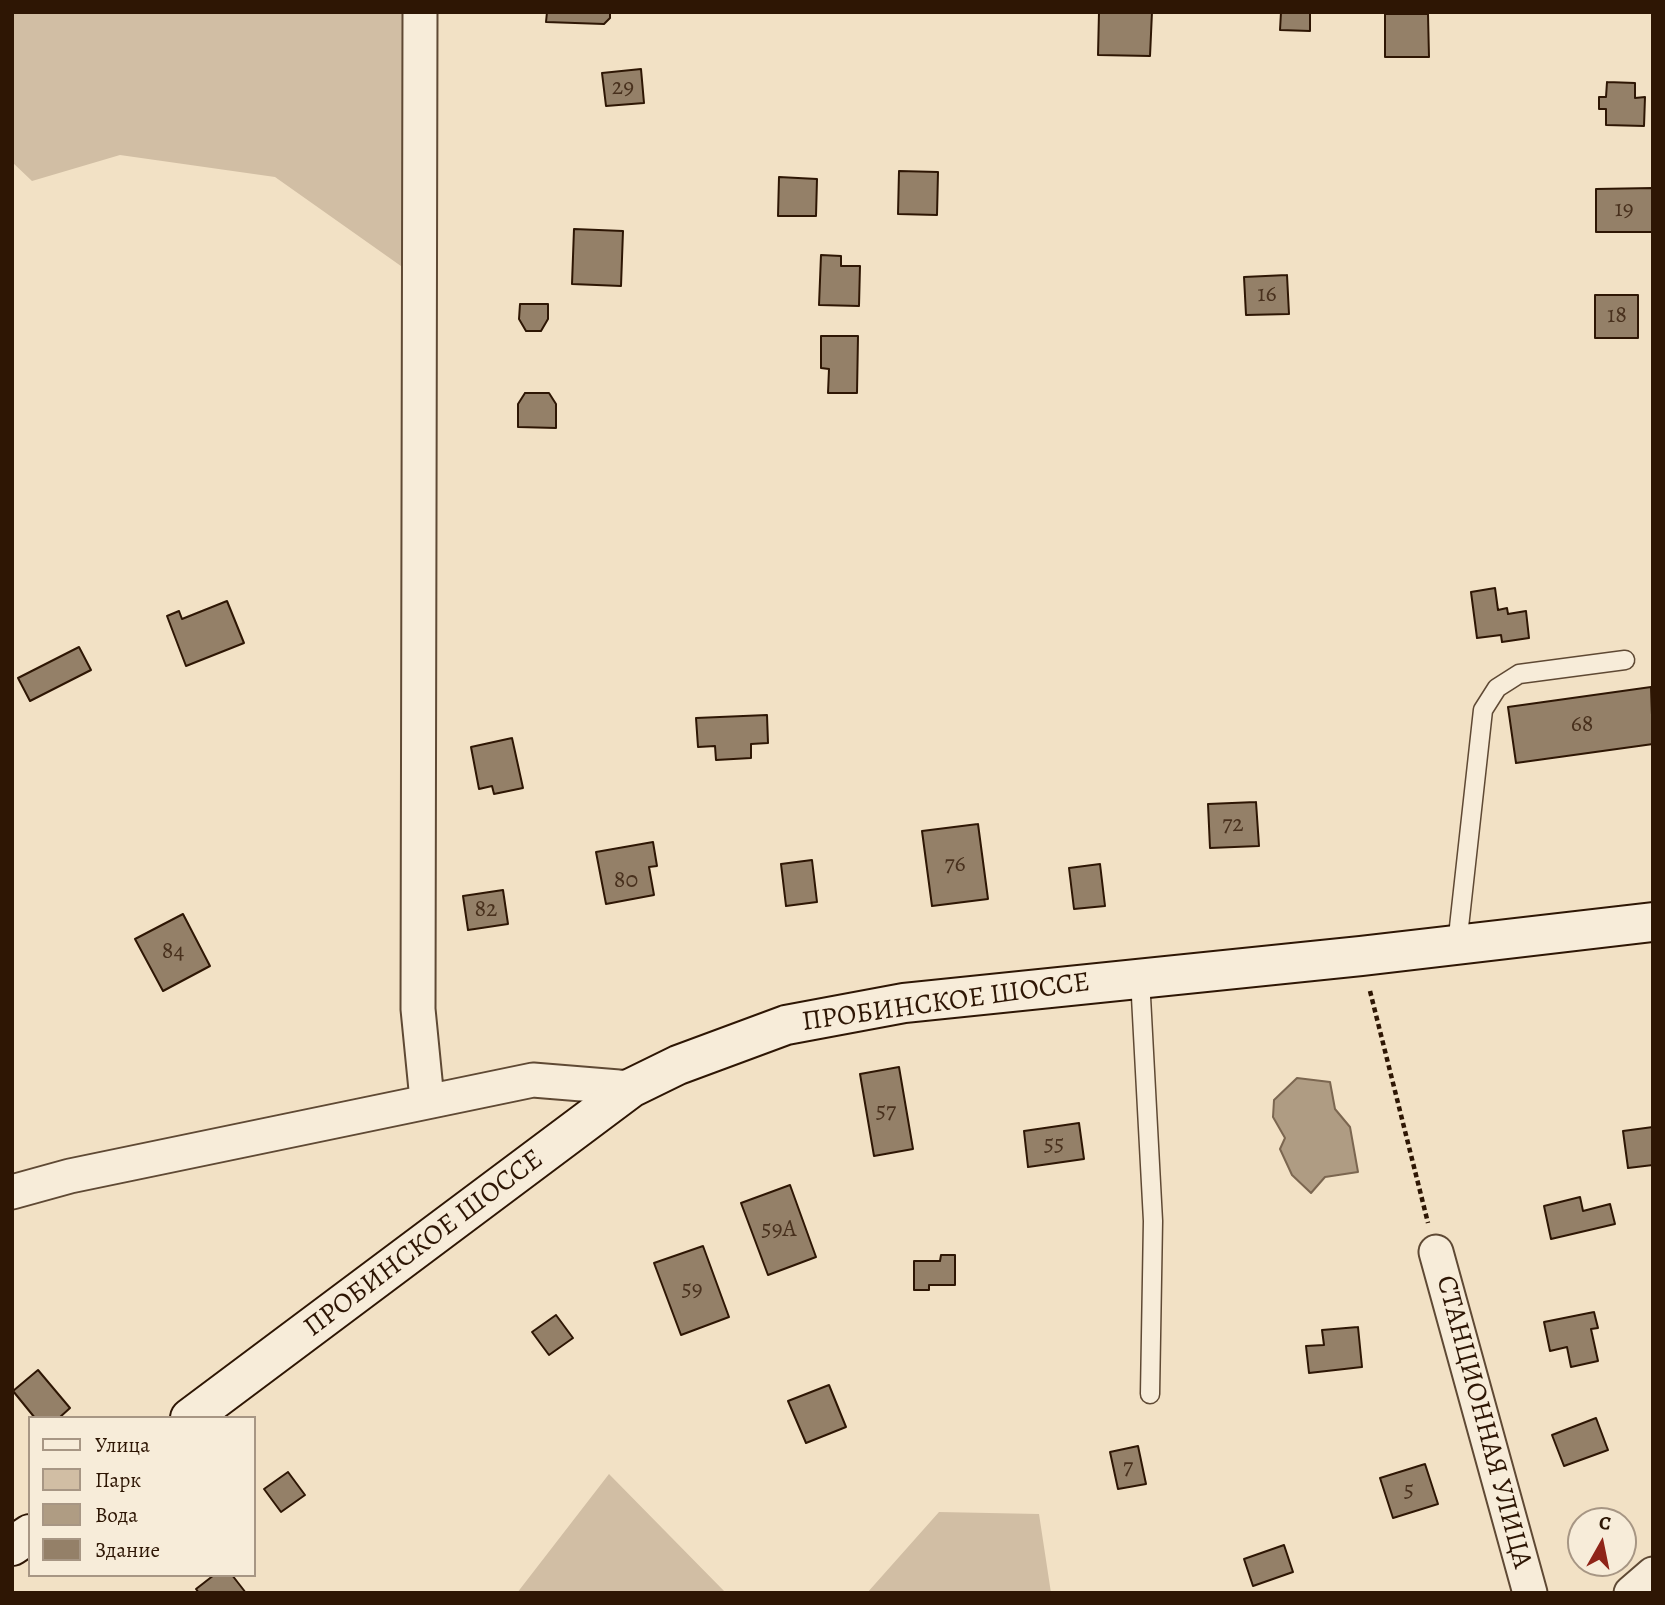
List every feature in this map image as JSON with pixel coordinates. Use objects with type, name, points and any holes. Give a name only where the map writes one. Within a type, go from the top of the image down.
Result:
[{"type":"main road","name":"ПРОБИНСКОЕ ШОССЕ","points":[[193,1416],[631,1088],[678,1065],[786,1025],[904,1003],[1653,922]]},
{"type":"main road","points":[[12,1546],[28,1535]]},
{"type":"street","points":[[420,12],[418,1009],[427,1100]]},
{"type":"street","points":[[12,1192],[70,1176],[533,1080],[631,1088]]},
{"type":"street","name":"СТАНЦИОННАЯ УЛИЦА","points":[[1436,1252],[1530,1593]]},
{"type":"street","points":[[1631,1593],[1653,1574]]},
{"type":"lane","points":[[1457,945],[1483,710],[1497,688],[1519,674],[1625,660]]},
{"type":"lane","points":[[1140,978],[1153,1221],[1150,1394]]},
{"type":"path","points":[[1369,986],[1436,1252]]},
{"type":"green space","points":[[12,12],[409,12],[408,271],[275,177],[120,155],[32,181],[12,162]]},
{"type":"green space","points":[[609,1474],[726,1593],[517,1593]]},
{"type":"green space","points":[[939,1512],[1039,1514],[1051,1593],[867,1593]]},
{"type":"water","points":[[1297,1078],[1330,1082],[1335,1109],[1350,1127],[1358,1172],[1325,1177],[1311,1193],[1292,1175],[1280,1149],[1285,1138],[1273,1117],[1274,1100]]},
{"type":"building","points":[[547,12],[610,12],[610,18],[604,24],[546,22]]},
{"type":"building","points":[[1099,12],[1152,12],[1150,56],[1098,55]]},
{"type":"building","points":[[1281,12],[1310,12],[1310,31],[1280,30]]},
{"type":"building","points":[[1385,14],[1428,14],[1429,57],[1385,57]]},
{"type":"building","points":[[641,69],[644,103],[606,106],[602,73]]},
{"type":"building","points":[[1607,82],[1635,83],[1635,98],[1645,97],[1644,126],[1606,125],[1606,109],[1599,109],[1599,97],[1606,97]]},
{"type":"building","points":[[899,171],[938,172],[937,215],[898,214]]},
{"type":"building","points":[[779,177],[817,179],[816,216],[778,216]]},
{"type":"building","points":[[1653,188],[1653,232],[1596,232],[1596,189]]},
{"type":"building","points":[[574,229],[623,231],[621,286],[572,284]]},
{"type":"building","points":[[821,255],[841,256],[841,266],[860,266],[859,306],[819,305]]},
{"type":"building","points":[[1287,275],[1289,314],[1246,315],[1244,277]]},
{"type":"building","points":[[1595,295],[1638,295],[1638,338],[1595,338]]},
{"type":"building","points":[[520,304],[548,304],[548,319],[541,331],[526,331],[519,319]]},
{"type":"building","points":[[821,336],[858,336],[857,393],[828,393],[829,369],[821,368]]},
{"type":"building","points":[[525,393],[549,393],[556,404],[556,428],[518,427],[518,404]]},
{"type":"building","points":[[1495,588],[1498,610],[1507,608],[1508,614],[1526,611],[1529,638],[1502,642],[1501,635],[1477,638],[1471,592]]},
{"type":"building","points":[[227,601],[244,643],[186,666],[167,616],[179,611],[182,619]]},
{"type":"building","points":[[79,647],[91,670],[30,701],[18,678]]},
{"type":"building","points":[[1651,687],[1653,744],[1516,763],[1508,707]]},
{"type":"building","points":[[767,715],[768,743],[751,744],[751,758],[716,760],[715,746],[698,747],[696,718]]},
{"type":"building","points":[[512,738],[523,788],[494,794],[492,786],[479,789],[471,747]]},
{"type":"building","points":[[1256,802],[1259,846],[1210,848],[1208,804]]},
{"type":"building","points":[[978,824],[988,899],[932,906],[922,831]]},
{"type":"building","points":[[653,842],[657,866],[649,867],[654,895],[606,904],[596,852]]},
{"type":"building","points":[[812,860],[817,902],[786,906],[781,864]]},
{"type":"building","points":[[1100,864],[1105,906],[1074,909],[1069,868]]},
{"type":"building","points":[[503,890],[508,924],[468,930],[463,896]]},
{"type":"building","points":[[183,914],[210,966],[163,991],[135,939]]},
{"type":"building","points":[[899,1067],[913,1149],[874,1156],[860,1074]]},
{"type":"building","points":[[1079,1123],[1084,1159],[1028,1167],[1024,1131]]},
{"type":"building","points":[[1653,1127],[1653,1165],[1628,1168],[1623,1131]]},
{"type":"building","points":[[790,1185],[816,1257],[768,1275],[741,1203]]},
{"type":"building","points":[[1580,1197],[1583,1211],[1610,1204],[1615,1224],[1551,1239],[1544,1206]]},
{"type":"building","points":[[703,1246],[729,1317],[681,1335],[654,1263]]},
{"type":"building","points":[[941,1255],[955,1255],[955,1285],[929,1285],[929,1290],[914,1290],[914,1261],[940,1261]]},
{"type":"building","points":[[1594,1312],[1598,1328],[1591,1329],[1598,1361],[1571,1367],[1567,1347],[1550,1351],[1544,1322]]},
{"type":"building","points":[[556,1315],[573,1338],[549,1355],[532,1332]]},
{"type":"building","points":[[1358,1327],[1362,1367],[1309,1373],[1306,1346],[1324,1345],[1322,1330]]},
{"type":"building","points":[[38,1370],[70,1408],[61,1416],[33,1416],[13,1391]]},
{"type":"building","points":[[829,1385],[846,1427],[806,1443],[788,1401]]},
{"type":"building","points":[[1596,1418],[1608,1450],[1564,1466],[1552,1435]]},
{"type":"building","points":[[1138,1446],[1146,1484],[1118,1489],[1110,1452]]},
{"type":"building","points":[[1425,1464],[1438,1504],[1393,1518],[1380,1478]]},
{"type":"building","points":[[288,1472],[305,1495],[281,1512],[264,1489]]},
{"type":"building","points":[[1284,1545],[1293,1572],[1253,1586],[1244,1559]]},
{"type":"building","points":[[211,1577],[234,1577],[246,1593],[199,1593],[196,1589]]}]
